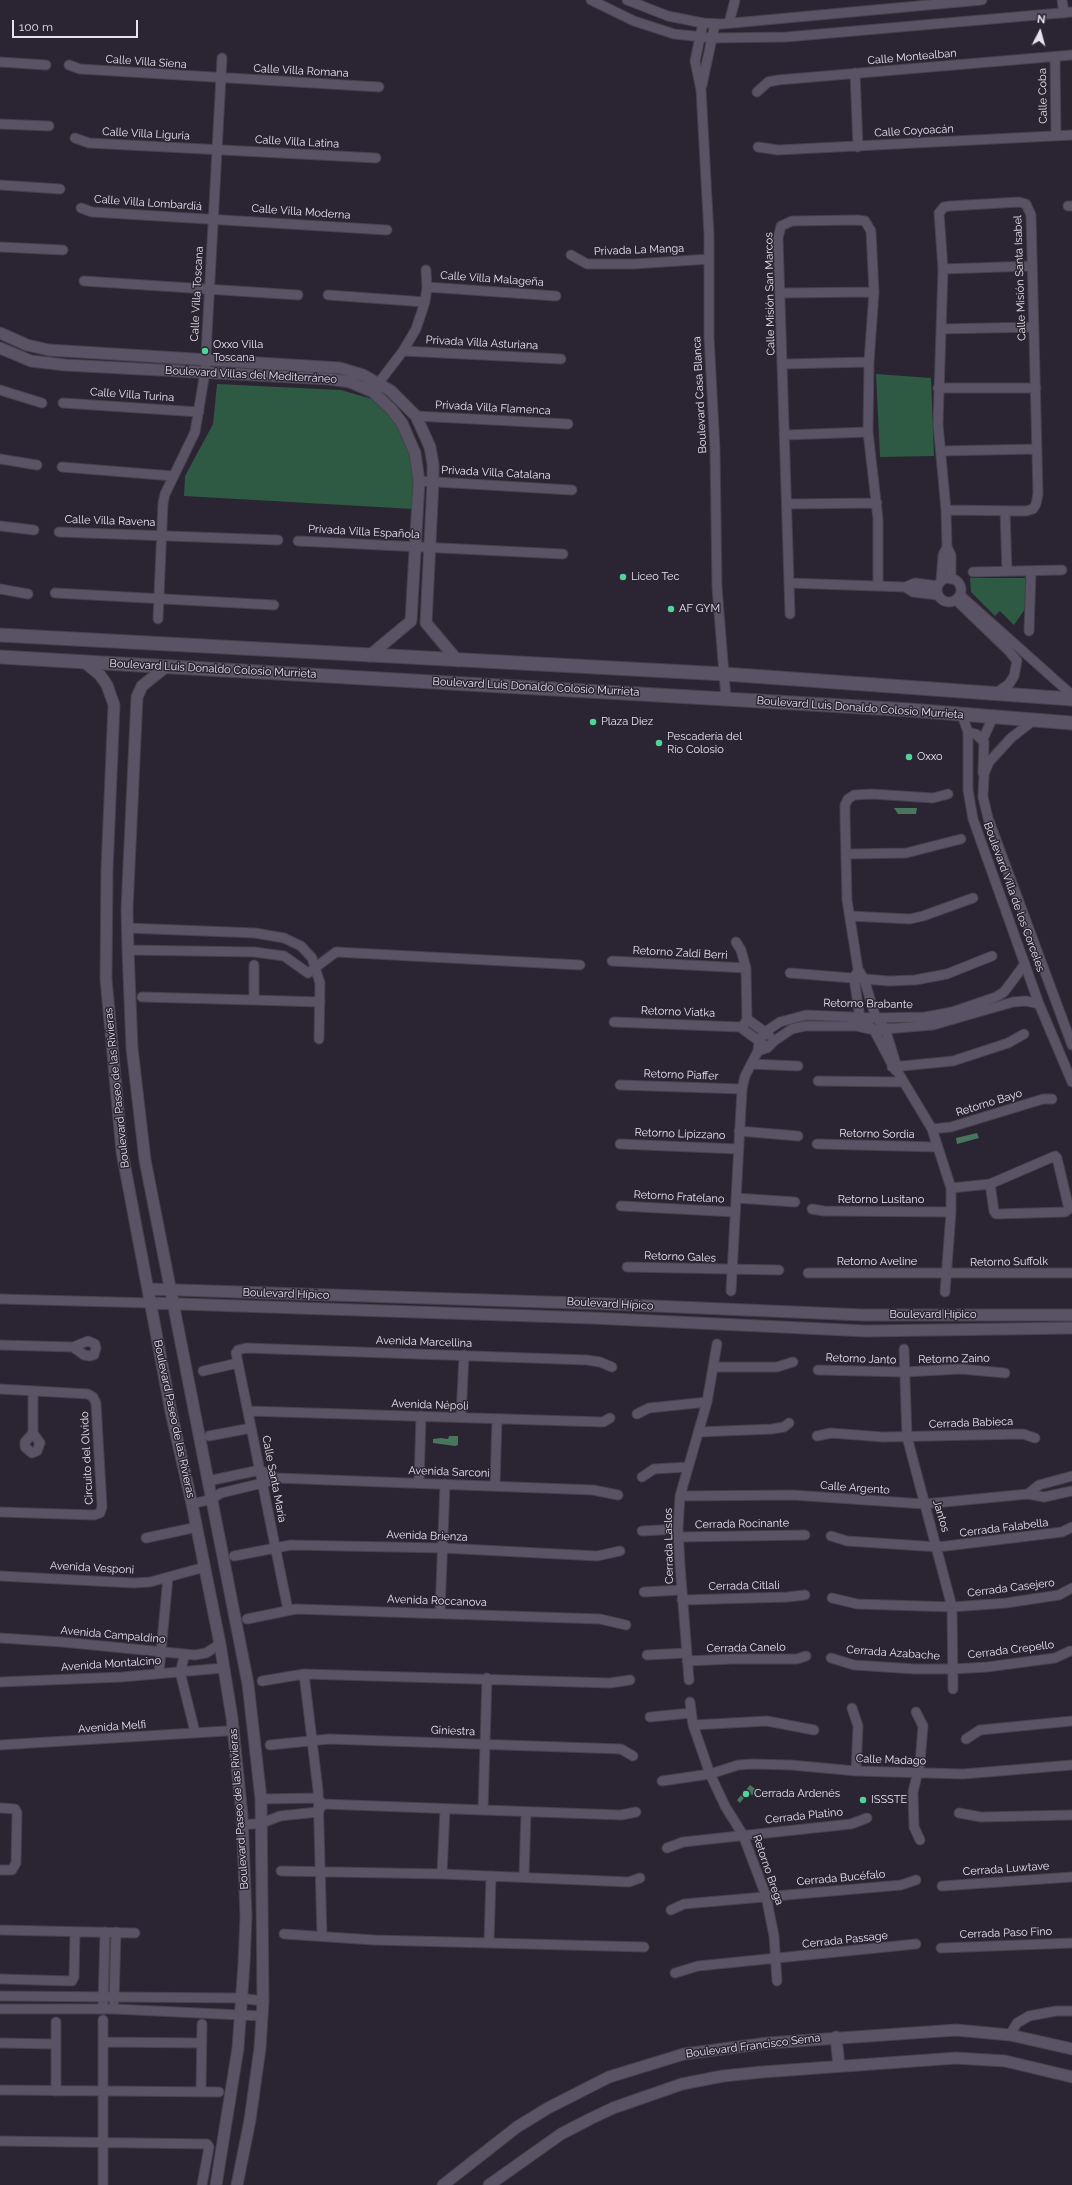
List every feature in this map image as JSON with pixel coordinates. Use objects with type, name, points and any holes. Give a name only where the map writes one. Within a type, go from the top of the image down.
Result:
[{"type":"main road","name":"Boulevard Luis Donaldo Colosio Murrieta","points":[[0,634],[369,656],[724,674],[1072,699]]},
{"type":"main road","points":[[260,671],[261,650]]},
{"type":"main road","name":"Boulevard Luis Donaldo Colosio Murrieta","points":[[0,657],[726,698],[1072,723]]},
{"type":"street","points":[[591,0],[634,21],[674,34],[699,38],[786,37],[1068,12],[1062,0]]},
{"type":"street","points":[[628,0],[668,16],[715,24],[982,0]]},
{"type":"street","points":[[729,23],[735,0]]},
{"type":"street","name":"Boulevard Casa Blanca","points":[[703,23],[695,61],[701,90],[709,259],[709,337],[715,449],[717,587],[726,698]]},
{"type":"street","name":"Boulevard Casa Blanca","points":[[701,90],[715,24]]},
{"type":"street","name":"Calle Montealban","points":[[758,92],[768,82],[778,80],[1072,55]]},
{"type":"street","name":"Calle Coba","points":[[1055,57],[1056,136]]},
{"type":"street","name":"Calle Villa Toscana","points":[[158,619],[163,503],[174,476],[191,443],[199,412],[205,372],[222,58]]},
{"type":"street","points":[[0,62],[46,65]]},
{"type":"street","name":"Calle Villa Siena","points":[[70,65],[80,69],[221,79]]},
{"type":"street","points":[[855,73],[858,147]]},
{"type":"street","name":"Calle Villa Romana","points":[[221,79],[379,87]]},
{"type":"street","points":[[0,124],[49,126]]},
{"type":"street","name":"Calle Coyoacán","points":[[758,147],[778,150],[858,147],[1072,135]]},
{"type":"street","name":"Calle Villa Liguria","points":[[75,138],[89,143],[217,149]]},
{"type":"street","name":"Calle Villa Latina","points":[[217,149],[376,158]]},
{"type":"street","points":[[0,185],[60,189]]},
{"type":"street","name":"Calle Misión Santa Isabel","points":[[946,510],[1026,511],[1035,506],[1038,494],[1031,215],[1026,204],[1019,202],[950,206],[941,209],[938,219],[943,269],[938,424],[946,510],[947,547],[951,555],[951,578]]},
{"type":"street","name":"Calle Villa Lombardiá","points":[[81,208],[92,212],[213,219]]},
{"type":"street","name":"Calle Villa Moderna","points":[[213,219],[387,230]]},
{"type":"street","name":"Calle Misión San Marcos","points":[[790,614],[784,364],[778,238],[781,226],[792,221],[858,220],[865,221],[871,231],[874,292],[869,362],[868,432],[877,503],[878,586]]},
{"type":"street","points":[[0,247],[63,250]]},
{"type":"street","name":"Privada La Manga","points":[[571,255],[587,264],[634,264],[709,259]]},
{"type":"street","points":[[943,269],[1032,266]]},
{"type":"street","points":[[375,388],[403,351],[416,329],[425,302],[427,287],[426,270]]},
{"type":"street","points":[[84,281],[298,294]]},
{"type":"street","name":"Calle Villa Malageña","points":[[427,287],[556,296]]},
{"type":"street","points":[[781,293],[874,292]]},
{"type":"street","points":[[328,295],[425,302]]},
{"type":"street","points":[[942,329],[1034,327]]},
{"type":"street","name":"Boulevard Villas del Mediterráneo","points":[[0,333],[27,346],[49,350],[205,358],[340,368],[363,375],[375,388],[404,428],[415,453],[419,481],[411,621]]},
{"type":"street","name":"Boulevard Villas del Mediterráneo","points":[[0,348],[31,361],[65,365],[341,380],[391,391],[416,416],[430,447],[433,464],[426,589],[426,623]]},
{"type":"street","name":"Privada Villa Asturiana","points":[[403,351],[561,359]]},
{"type":"street","points":[[784,364],[869,362]]},
{"type":"street","points":[[938,388],[1036,388]]},
{"type":"street","points":[[0,390],[42,403]]},
{"type":"street","name":"Calle Villa Turina","points":[[63,403],[199,412]]},
{"type":"street","name":"Privada Villa Flamenca","points":[[416,416],[568,424]]},
{"type":"street","points":[[786,435],[868,432]]},
{"type":"street","points":[[941,451],[1037,449]]},
{"type":"street","points":[[0,459],[37,465]]},
{"type":"street","points":[[62,467],[174,476]]},
{"type":"street","name":"Privada Villa Catalana","points":[[419,481],[572,490]]},
{"type":"street","points":[[788,504],[877,503]]},
{"type":"street","points":[[1005,511],[1007,571]]},
{"type":"street","points":[[0,526],[34,530]]},
{"type":"street","name":"Calle Villa Ravena","points":[[59,532],[278,540]]},
{"type":"street","name":"Privada Villa Española","points":[[298,541],[563,554]]},
{"type":"street","name":"Calle Misión Santa Isabel","points":[[939,587],[943,555],[947,547]]},
{"type":"street","points":[[973,572],[1062,570]]},
{"type":"street","points":[[1029,631],[1031,571]]},
{"type":"street","points":[[789,583],[905,587],[913,592],[939,587],[951,578],[959,584],[958,598],[1009,650],[1017,661],[1012,680],[996,693]]},
{"type":"street","points":[[939,587],[946,602],[958,598]]},
{"type":"street","points":[[413,588],[426,589]]},
{"type":"street","points":[[0,589],[28,594]]},
{"type":"street","points":[[55,593],[274,605]]},
{"type":"street","points":[[958,598],[1072,695]]},
{"type":"street","points":[[369,656],[411,621],[426,623],[458,660]]},
{"type":"street","name":"Boulevard Paseo de las Rivieras","points":[[84,662],[100,675],[107,685],[114,705],[107,870],[106,979],[122,1152],[171,1412],[197,1527],[220,1644],[232,1718],[243,1825],[246,1916],[236,2063],[216,2185]]},
{"type":"street","name":"Boulevard Paseo de las Rivieras","points":[[167,666],[142,686],[137,697],[127,928],[132,1048],[144,1160],[248,1684],[261,1799],[263,2001],[250,2120],[237,2185]]},
{"type":"street","name":"Boulevard Villa de los Corceles","points":[[962,715],[968,732],[968,799],[1039,1004],[1072,1082]]},
{"type":"street","points":[[984,774],[982,771],[984,751],[982,739],[993,717]]},
{"type":"street","name":"Boulevard Villa de los Corceles","points":[[1034,720],[1022,728],[999,749],[989,762],[984,774],[983,797],[990,824],[1072,1045]]},
{"type":"street","points":[[968,732],[976,734],[982,739]]},
{"type":"street","points":[[898,1073],[885,1028],[876,1018],[864,979],[858,969],[846,886],[845,805],[848,799],[854,795],[872,794],[934,798],[948,794]]},
{"type":"street","points":[[968,799],[983,797]]},
{"type":"street","points":[[846,854],[906,853],[961,839]]},
{"type":"street","points":[[850,916],[910,919],[973,898]]},
{"type":"street","points":[[127,928],[255,933],[284,938],[300,946],[312,958],[320,983],[319,1039]]},
{"type":"street","points":[[736,942],[741,950],[746,968],[747,1018],[744,1025],[740,1026],[759,1041]]},
{"type":"street","points":[[1020,950],[1036,945]]},
{"type":"street","points":[[128,950],[254,952],[284,956],[308,973],[336,952],[580,965]]},
{"type":"street","points":[[790,973],[864,979],[915,980],[947,974],[992,956]]},
{"type":"street","name":"Retorno Zaldi Berri","points":[[612,961],[746,968]]},
{"type":"street","name":"Retorno Brabante","points":[[763,1049],[759,1041],[765,1032],[780,1022],[806,1015],[876,1018],[939,1015],[996,997],[1011,984],[1025,964]]},
{"type":"street","points":[[254,965],[254,1000]]},
{"type":"street","points":[[858,969],[854,978],[860,1018],[874,1030],[932,1129],[951,1188],[951,1212],[945,1292]]},
{"type":"street","points":[[142,997],[320,1002]]},
{"type":"street","name":"Retorno Brabante","points":[[731,1291],[742,1089],[751,1064],[763,1049],[792,1030],[806,1026],[856,1026],[874,1030],[939,1024],[1019,1001],[1039,1004]]},
{"type":"street","points":[[747,1018],[774,1041]]},
{"type":"street","name":"Retorno Viatka","points":[[614,1022],[740,1026]]},
{"type":"street","points":[[818,1081],[898,1073],[953,1061],[1008,1043],[1024,1034]]},
{"type":"street","points":[[751,1064],[798,1066]]},
{"type":"street","name":"Retorno Piaffer","points":[[620,1085],[742,1089]]},
{"type":"street","name":"Retorno Bayo","points":[[932,1129],[951,1127],[1043,1099],[1052,1099]]},
{"type":"street","points":[[739,1131],[798,1136]]},
{"type":"street","name":"Retorno Lipizzano","points":[[620,1144],[738,1149]]},
{"type":"street","name":"Retorno Sordia","points":[[817,1144],[937,1147]]},
{"type":"street","points":[[951,1188],[990,1184],[1055,1156],[1057,1158],[1069,1209],[1065,1212],[996,1214],[994,1211],[990,1184]]},
{"type":"street","points":[[736,1198],[795,1202]]},
{"type":"street","name":"Retorno Fratelano","points":[[621,1206],[735,1212]]},
{"type":"street","name":"Retorno Lusitano","points":[[812,1209],[824,1211],[951,1212]]},
{"type":"street","name":"Retorno Gales","points":[[627,1267],[732,1270]]},
{"type":"street","points":[[732,1270],[779,1270]]},
{"type":"street","name":"Retorno Aveline","points":[[808,1273],[947,1275]]},
{"type":"street","name":"Retorno Suffolk","points":[[947,1275],[1072,1273]]},
{"type":"street","name":"Boulevard Hípico","points":[[148,1289],[608,1304],[863,1315],[1072,1315]]},
{"type":"street","points":[[0,1299],[151,1303]]},
{"type":"street","name":"Boulevard Hípico","points":[[151,1303],[739,1324],[866,1331],[1072,1328]]},
{"type":"street","points":[[739,1310],[739,1324]]},
{"type":"street","name":"Cerrada Laslos","points":[[689,1680],[678,1533],[680,1496],[687,1467],[707,1402],[717,1344]]},
{"type":"street","points":[[0,1345],[73,1347]]},
{"type":"street","name":"Avenida Marcellina","points":[[236,1353],[240,1349],[246,1348],[464,1355],[587,1360],[600,1362],[612,1367]]},
{"type":"street","name":"Jantos","points":[[904,1349],[907,1437],[924,1504],[938,1547],[952,1607],[954,1669],[953,1689]]},
{"type":"street","name":"Calle Santa María","points":[[236,1353],[288,1610]]},
{"type":"street","points":[[461,1418],[464,1355]]},
{"type":"street","points":[[713,1366],[777,1367],[793,1362]]},
{"type":"street","points":[[203,1371],[238,1363]]},
{"type":"street","name":"Retorno Zaino","points":[[904,1372],[961,1369],[1005,1373]]},
{"type":"street","name":"Retorno Janto","points":[[818,1370],[904,1372]]},
{"type":"street","name":"Circuito del Olvido","points":[[0,1388],[88,1394],[94,1397],[96,1403],[102,1507],[100,1513],[94,1515],[0,1512]]},
{"type":"street","points":[[33,1391],[33,1433]]},
{"type":"street","points":[[637,1414],[649,1408],[707,1402]]},
{"type":"street","name":"Avenida Népoli","points":[[248,1411],[603,1422],[610,1418]]},
{"type":"street","points":[[419,1483],[421,1416]]},
{"type":"street","points":[[495,1486],[497,1419]]},
{"type":"street","points":[[699,1432],[772,1429],[784,1427],[789,1422]]},
{"type":"street","points":[[209,1436],[251,1428]]},
{"type":"street","name":"Cerrada Babieca","points":[[817,1436],[831,1433],[907,1437],[1023,1434],[1035,1438]]},
{"type":"street","points":[[642,1477],[654,1469],[687,1467]]},
{"type":"street","points":[[208,1480],[260,1470]]},
{"type":"street","name":"Avenida Sarconi","points":[[260,1470],[277,1478],[593,1490],[618,1495]]},
{"type":"street","name":"Calle Argento","points":[[1028,1494],[1038,1485],[1072,1476]]},
{"type":"street","name":"Avenida Sarconi","points":[[192,1504],[212,1499],[221,1493],[262,1484],[277,1478]]},
{"type":"street","points":[[440,1613],[445,1484]]},
{"type":"street","name":"Calle Argento","points":[[680,1496],[793,1495],[924,1504],[1028,1494],[1044,1497],[1072,1491]]},
{"type":"street","points":[[146,1538],[197,1527]]},
{"type":"street","name":"Cerrada Falabella","points":[[831,1536],[847,1541],[938,1547],[1062,1532],[1072,1527]]},
{"type":"street","name":"Cerrada Rocinante","points":[[642,1531],[805,1535]]},
{"type":"street","name":"Avenida Brienza","points":[[234,1556],[291,1545],[443,1548],[598,1556],[620,1551]]},
{"type":"street","name":"Avenida Vesponi","points":[[0,1576],[126,1583],[150,1582],[205,1567]]},
{"type":"street","points":[[159,1673],[168,1576]]},
{"type":"street","name":"Cerrada Casejero","points":[[832,1598],[857,1604],[952,1607],[1006,1603],[1058,1595],[1072,1588]]},
{"type":"street","points":[[644,1592],[682,1590]]},
{"type":"street","name":"Cerrada Citlali","points":[[682,1600],[787,1597],[805,1595]]},
{"type":"street","name":"Avenida Roccanova","points":[[247,1619],[288,1610],[440,1613],[600,1619],[626,1625]]},
{"type":"street","name":"Avenida Campaldino","points":[[0,1638],[199,1655]]},
{"type":"street","points":[[200,1671],[199,1655],[220,1644]]},
{"type":"street","name":"Cerrada Crepello","points":[[954,1669],[988,1667],[1055,1658],[1070,1650]]},
{"type":"street","points":[[185,1654],[180,1672],[195,1732]]},
{"type":"street","name":"Cerrada Canelo","points":[[647,1654],[733,1659],[797,1659],[806,1656]]},
{"type":"street","name":"Cerrada Azabache","points":[[831,1658],[854,1665],[915,1669],[954,1669]]},
{"type":"street","name":"Avenida Montalcino","points":[[0,1682],[122,1676],[223,1668]]},
{"type":"street","points":[[304,1674],[319,1805],[322,1936]]},
{"type":"street","points":[[262,1681],[304,1674],[487,1678],[610,1683],[630,1680]]},
{"type":"street","points":[[483,1810],[487,1678]]},
{"type":"street","points":[[690,1702],[693,1725],[710,1774]]},
{"type":"street","points":[[852,1708],[858,1726],[856,1771]]},
{"type":"street","points":[[916,1712],[923,1726],[920,1763],[912,1792],[914,1827],[920,1840]]},
{"type":"street","points":[[650,1717],[691,1713]]},
{"type":"street","points":[[232,1718],[242,1720],[252,1715]]},
{"type":"street","points":[[693,1725],[767,1721],[814,1730]]},
{"type":"street","points":[[966,1739],[980,1730],[1072,1721]]},
{"type":"street","name":"Avenida Melfi","points":[[0,1745],[226,1731]]},
{"type":"street","name":"Giniestra","points":[[270,1745],[312,1739],[486,1744],[620,1749],[633,1756]]},
{"type":"street","name":"Calle Madago","points":[[662,1781],[710,1774],[738,1765],[752,1764],[791,1764],[856,1771],[916,1774],[963,1774],[1072,1765]]},
{"type":"street","name":"Retorno Brega","points":[[710,1774],[725,1806],[743,1835],[766,1896],[774,1936],[777,1981]]},
{"type":"street","points":[[261,1799],[319,1805],[620,1815],[636,1812]]},
{"type":"street","points":[[243,1825],[262,1823],[280,1816],[319,1805]]},
{"type":"street","points":[[0,1808],[15,1809],[17,1813],[15,1867],[10,1870],[0,1870]]},
{"type":"street","points":[[442,1874],[445,1808]]},
{"type":"street","points":[[524,1877],[526,1812]]},
{"type":"street","points":[[959,1813],[981,1817],[1072,1815]]},
{"type":"street","name":"Cerrada Platino","points":[[667,1848],[683,1842],[851,1824],[867,1818]]},
{"type":"street","points":[[281,1871],[442,1874],[629,1882],[640,1878]]},
{"type":"street","points":[[489,1943],[491,1876]]},
{"type":"street","name":"Cerrada Luwtave","points":[[942,1886],[1072,1877]]},
{"type":"street","name":"Cerrada Bucéfalo","points":[[671,1910],[684,1904],[901,1885],[916,1880]]},
{"type":"street","points":[[0,1930],[135,1933]]},
{"type":"street","points":[[0,1979],[72,1981],[74,1977],[75,1932]]},
{"type":"street","points":[[103,2009],[105,1932]]},
{"type":"street","points":[[114,2009],[116,1932]]},
{"type":"street","points":[[284,1934],[489,1943],[644,1947]]},
{"type":"street","name":"Cerrada Paso Fino","points":[[942,1948],[1072,1943]]},
{"type":"street","name":"Cerrada Passage","points":[[675,1973],[698,1966],[916,1944]]},
{"type":"street","points":[[0,1996],[240,1998],[263,2001]]},
{"type":"street","points":[[0,2009],[114,2009],[239,2013],[262,2016]]},
{"type":"street","points":[[1010,2034],[1017,2023],[1029,2016],[1056,2011],[1072,2011]]},
{"type":"street","points":[[103,2020],[103,2185]]},
{"type":"street","points":[[56,2022],[56,2091]]},
{"type":"street","points":[[201,2092],[202,2024]]},
{"type":"street","name":"Boulevard Francisco Serna","points":[[443,2185],[517,2128],[548,2108],[609,2077],[648,2064],[698,2051],[836,2037],[956,2030],[1010,2034],[1072,2049]]},
{"type":"street","points":[[836,2037],[839,2066]]},
{"type":"street","points":[[103,2042],[202,2043]]},
{"type":"street","points":[[0,2043],[56,2044]]},
{"type":"street","points":[[489,2185],[561,2134],[613,2108],[660,2090],[723,2076],[917,2059],[980,2058],[1033,2066],[1072,2077]]},
{"type":"street","points":[[0,2090],[219,2092]]},
{"type":"street","points":[[0,2142],[207,2144],[209,2147],[202,2185]]},
{"type":"shaded area","points":[[876,374],[931,378],[934,456],[880,457]]},
{"type":"shaded area","points":[[217,384],[341,390],[372,399],[389,411],[410,447],[415,474],[414,509],[184,496],[185,476],[213,424]]},
{"type":"shaded area","points":[[970,578],[1025,578],[1025,609],[1014,625],[1000,611],[995,616],[971,592]]},
{"type":"shaded area","points":[[894,808],[917,808],[916,814],[898,814]]},
{"type":"shaded area","points":[[977,1133],[979,1138],[957,1144],[956,1138]]},
{"type":"shaded area","points":[[449,1436],[458,1436],[458,1445],[455,1446],[433,1443],[433,1439],[448,1439]]},
{"type":"shaded area","points":[[750,1785],[758,1791],[754,1795],[747,1794],[740,1803],[737,1800]]},
{"type":"place","name":"Oxxo Villa Toscana","points":[[205,351]]},
{"type":"place","name":"Liceo Tec","points":[[623,577]]},
{"type":"place","name":"AF GYM","points":[[671,609]]},
{"type":"place","name":"Plaza Diez","points":[[593,722]]},
{"type":"place","name":"Pescadería del Río Colosio","points":[[659,743]]},
{"type":"place","name":"Oxxo","points":[[909,757]]},
{"type":"place","name":"Cerrada Ardenés","points":[[746,1794]]},
{"type":"place","name":"ISSSTE","points":[[863,1800]]}]
